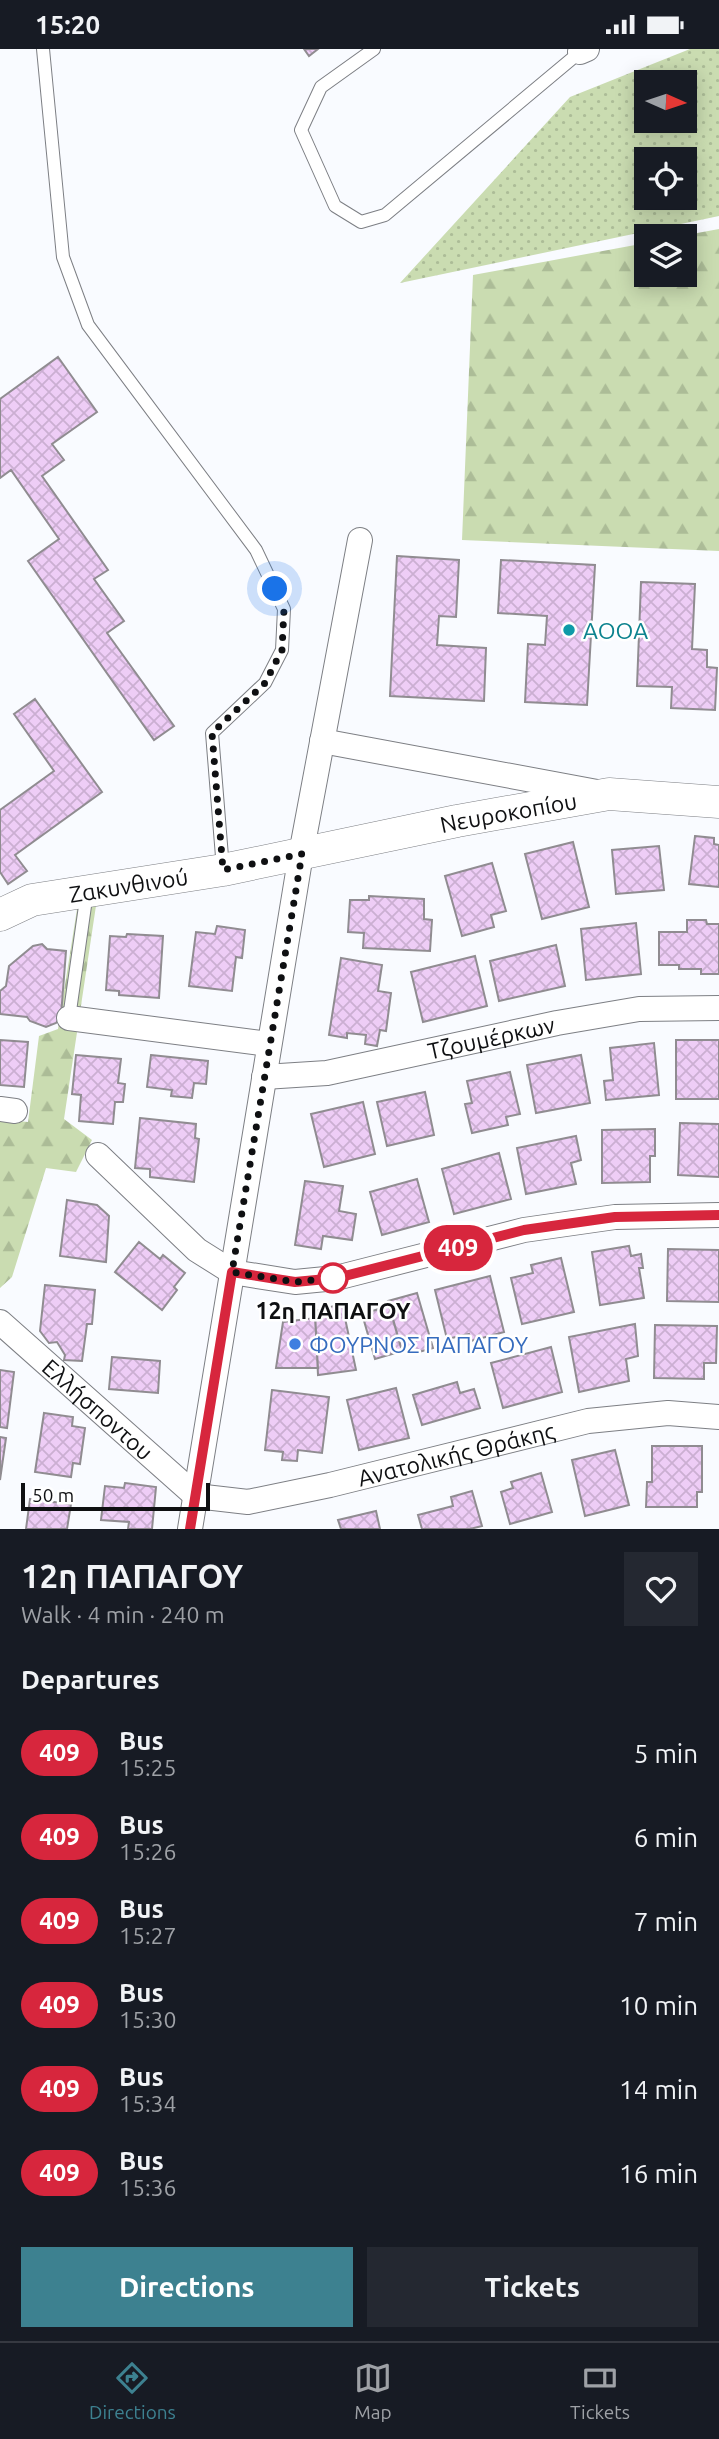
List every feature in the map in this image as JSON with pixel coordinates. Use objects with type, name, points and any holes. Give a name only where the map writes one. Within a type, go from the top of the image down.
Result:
[{"type":"street","points":[[190,1529],[269,1044],[360,540]]},
{"type":"street","points":[[322,741],[609,794]]},
{"type":"street","name":"Νευροκοπίου","points":[[302,854],[457,821],[609,794],[719,802]]},
{"type":"street","name":"Ζακυνθινού","points":[[0,915],[32,900],[223,870],[302,854]]},
{"type":"street","name":"Τζουμέρκων","points":[[264,1077],[327,1073],[557,1023],[639,1009],[719,1007]]},
{"type":"street","points":[[69,1018],[269,1044]]},
{"type":"street","points":[[98,1155],[197,1250],[232,1272],[295,1282],[337,1278],[524,1230],[615,1217],[719,1215]]},
{"type":"street","name":"Ελλήσποντου","points":[[0,1322],[195,1496]]},
{"type":"street","name":"Ανατολικής Θράκης","points":[[195,1496],[248,1502],[330,1485],[588,1421],[668,1413],[719,1417]]},
{"type":"lane","points":[[43,49],[63,257],[88,325],[256,550],[284,609],[282,650],[265,683],[212,733],[223,870]]},
{"type":"lane","points":[[374,49],[321,87],[301,130],[335,207],[361,222],[385,215],[583,50]]},
{"type":"lane","points":[[69,1018],[87,892]]},
{"type":"green space","points":[[690,49],[719,49],[719,216],[681,224],[634,224],[634,234],[400,283],[570,97],[634,71],[634,133],[697,133],[697,70],[638,70]]},
{"type":"green space","points":[[719,229],[719,551],[462,540],[473,275],[634,245],[634,287],[697,287],[697,233]]},
{"type":"green space","points":[[97,899],[64,1119],[92,1140],[76,1172],[46,1168],[12,1277],[0,1288],[0,1119],[28,1122],[39,1036],[58,1029],[78,903]]},
{"type":"building","points":[[304,49],[318,49],[309,56]]},
{"type":"building","points":[[58,357],[97,412],[52,444],[64,460],[42,476],[108,570],[94,579],[124,621],[107,633],[174,726],[154,740],[28,561],[59,539],[11,470],[0,478],[0,399]]},
{"type":"building","points":[[397,556],[459,560],[456,617],[439,616],[437,645],[486,648],[484,701],[390,696]]},
{"type":"building","name":"AOOA","points":[[501,560],[595,565],[587,705],[525,702],[528,644],[545,645],[547,616],[498,613]]},
{"type":"building","name":"AOOA","points":[[641,582],[695,584],[692,649],[707,650],[707,667],[717,668],[715,710],[671,708],[672,687],[637,686]]},
{"type":"building","points":[[35,699],[102,792],[15,855],[27,871],[8,884],[0,872],[0,810],[54,771],[14,714]]},
{"type":"building","points":[[695,836],[714,838],[714,844],[719,845],[719,887],[689,884]]},
{"type":"building","points":[[573,842],[589,907],[542,919],[525,854]]},
{"type":"building","points":[[659,846],[664,890],[616,894],[612,850]]},
{"type":"building","points":[[492,863],[506,911],[491,915],[494,927],[462,936],[445,876]]},
{"type":"building","points":[[369,896],[424,899],[424,919],[432,920],[430,951],[363,948],[364,933],[348,932],[350,900],[369,900]]},
{"type":"building","points":[[687,920],[706,920],[707,924],[719,924],[719,974],[701,974],[701,969],[679,969],[679,965],[659,965],[659,932],[687,932]]},
{"type":"building","points":[[636,923],[641,974],[586,980],[581,929]]},
{"type":"building","points":[[217,926],[245,930],[242,958],[236,957],[232,991],[189,986],[196,932],[215,934]]},
{"type":"building","points":[[127,934],[163,936],[159,998],[119,995],[119,991],[106,990],[110,936],[126,937]]},
{"type":"building","points":[[42,944],[47,949],[66,951],[61,1016],[56,1023],[46,1027],[30,1021],[27,1017],[0,1014],[0,991],[6,986],[9,966],[33,946]]},
{"type":"building","points":[[556,945],[565,986],[499,1001],[490,961]]},
{"type":"building","points":[[475,956],[487,1006],[423,1022],[411,972]]},
{"type":"building","points":[[341,958],[382,965],[378,991],[391,993],[386,1031],[380,1030],[377,1046],[365,1044],[366,1035],[347,1033],[347,1038],[329,1035]]},
{"type":"building","points":[[0,1040],[28,1042],[24,1087],[0,1085]]},
{"type":"building","points":[[676,1040],[719,1040],[719,1099],[676,1099]]},
{"type":"building","points":[[654,1043],[659,1095],[606,1100],[604,1081],[613,1080],[610,1048]]},
{"type":"building","points":[[76,1055],[121,1059],[118,1083],[125,1084],[123,1102],[115,1102],[113,1124],[79,1121],[81,1095],[72,1094]]},
{"type":"building","points":[[151,1055],[208,1061],[206,1084],[194,1083],[192,1098],[171,1096],[172,1090],[147,1087]]},
{"type":"building","points":[[581,1055],[590,1103],[536,1113],[527,1065]]},
{"type":"building","points":[[510,1072],[520,1114],[506,1117],[508,1125],[472,1133],[465,1104],[472,1103],[467,1081]]},
{"type":"building","points":[[425,1092],[434,1135],[387,1146],[377,1102]]},
{"type":"building","points":[[363,1102],[375,1154],[324,1167],[311,1114]]},
{"type":"building","points":[[140,1118],[196,1124],[195,1138],[199,1139],[194,1182],[150,1177],[150,1169],[135,1168]]},
{"type":"building","points":[[680,1123],[719,1124],[719,1177],[678,1175]]},
{"type":"building","points":[[655,1129],[655,1156],[650,1156],[650,1182],[602,1183],[602,1130]]},
{"type":"building","points":[[576,1136],[581,1160],[571,1163],[576,1184],[526,1194],[517,1148]]},
{"type":"building","points":[[499,1153],[511,1199],[454,1214],[442,1169]]},
{"type":"building","points":[[417,1179],[429,1222],[382,1235],[370,1192]]},
{"type":"building","points":[[305,1181],[343,1186],[339,1211],[356,1214],[352,1240],[323,1236],[321,1249],[295,1245]]},
{"type":"building","points":[[67,1200],[97,1205],[109,1216],[106,1262],[60,1256]]},
{"type":"building","points":[[139,1242],[160,1259],[163,1255],[185,1273],[174,1287],[177,1290],[162,1310],[115,1272]]},
{"type":"building","points":[[629,1246],[631,1256],[641,1254],[643,1268],[639,1268],[644,1298],[600,1305],[592,1252]]},
{"type":"building","points":[[668,1249],[719,1250],[719,1302],[667,1301]]},
{"type":"building","points":[[561,1258],[574,1312],[522,1324],[511,1278],[533,1273],[531,1265]]},
{"type":"building","points":[[490,1276],[504,1332],[471,1341],[469,1334],[447,1339],[435,1290]]},
{"type":"building","points":[[45,1285],[95,1290],[92,1324],[87,1324],[82,1361],[64,1360],[65,1355],[57,1342],[49,1343],[40,1331]]},
{"type":"building","points":[[417,1293],[433,1348],[415,1353],[413,1348],[402,1351],[388,1301]]},
{"type":"building","points":[[342,1304],[356,1370],[318,1375],[315,1311]]},
{"type":"building","points":[[389,1306],[402,1351],[375,1359],[362,1314]]},
{"type":"building","points":[[315,1318],[318,1368],[276,1368],[283,1322]]},
{"type":"building","points":[[635,1324],[638,1356],[626,1359],[629,1381],[579,1392],[569,1337]]},
{"type":"building","points":[[655,1325],[717,1326],[716,1363],[704,1363],[704,1379],[654,1378]]},
{"type":"building","points":[[551,1347],[562,1392],[503,1408],[491,1363]]},
{"type":"building","points":[[112,1357],[160,1361],[158,1393],[109,1389]]},
{"type":"building","points":[[0,1370],[14,1372],[7,1428],[0,1427]]},
{"type":"building","points":[[457,1382],[460,1393],[474,1389],[480,1408],[422,1425],[413,1395]]},
{"type":"building","points":[[396,1388],[409,1438],[359,1450],[347,1400]]},
{"type":"building","points":[[272,1390],[329,1397],[322,1453],[298,1450],[297,1461],[282,1460],[283,1452],[265,1450]]},
{"type":"building","points":[[44,1413],[73,1417],[72,1426],[85,1428],[80,1464],[73,1463],[71,1477],[35,1472]]},
{"type":"building","points":[[0,1437],[6,1438],[0,1480]]},
{"type":"building","points":[[652,1446],[702,1446],[702,1492],[697,1492],[697,1507],[646,1507],[647,1482],[652,1482]]},
{"type":"building","points":[[615,1450],[629,1505],[585,1516],[572,1460]]},
{"type":"building","points":[[541,1473],[552,1512],[510,1524],[501,1492],[513,1488],[511,1482]]},
{"type":"building","points":[[125,1483],[156,1487],[152,1529],[128,1529],[129,1522],[101,1520],[105,1486],[124,1488]]},
{"type":"building","points":[[472,1491],[482,1526],[470,1529],[422,1529],[418,1515],[453,1506],[451,1497]]},
{"type":"building","points":[[30,1499],[71,1504],[67,1529],[26,1529]]},
{"type":"building","points":[[376,1511],[380,1529],[341,1529],[338,1520]]},
{"type":"bus line","name":"409","points":[[190,1529],[232,1272],[295,1282],[337,1278],[524,1230],[615,1217],[719,1215]]},
{"type":"place","name":"AOOA","points":[[569,630]]},
{"type":"place","name":"12η ΠΑΠΑΓΟΥ","points":[[333,1278]]},
{"type":"place","name":"ΦΟΥΡΝΟΣ ΠΑΠΑΓΟΥ","points":[[295,1344]]},
{"type":"route","points":[[275,589],[284,609],[282,650],[265,683],[212,733],[223,870],[302,854],[232,1272],[295,1282],[333,1278]]}]
